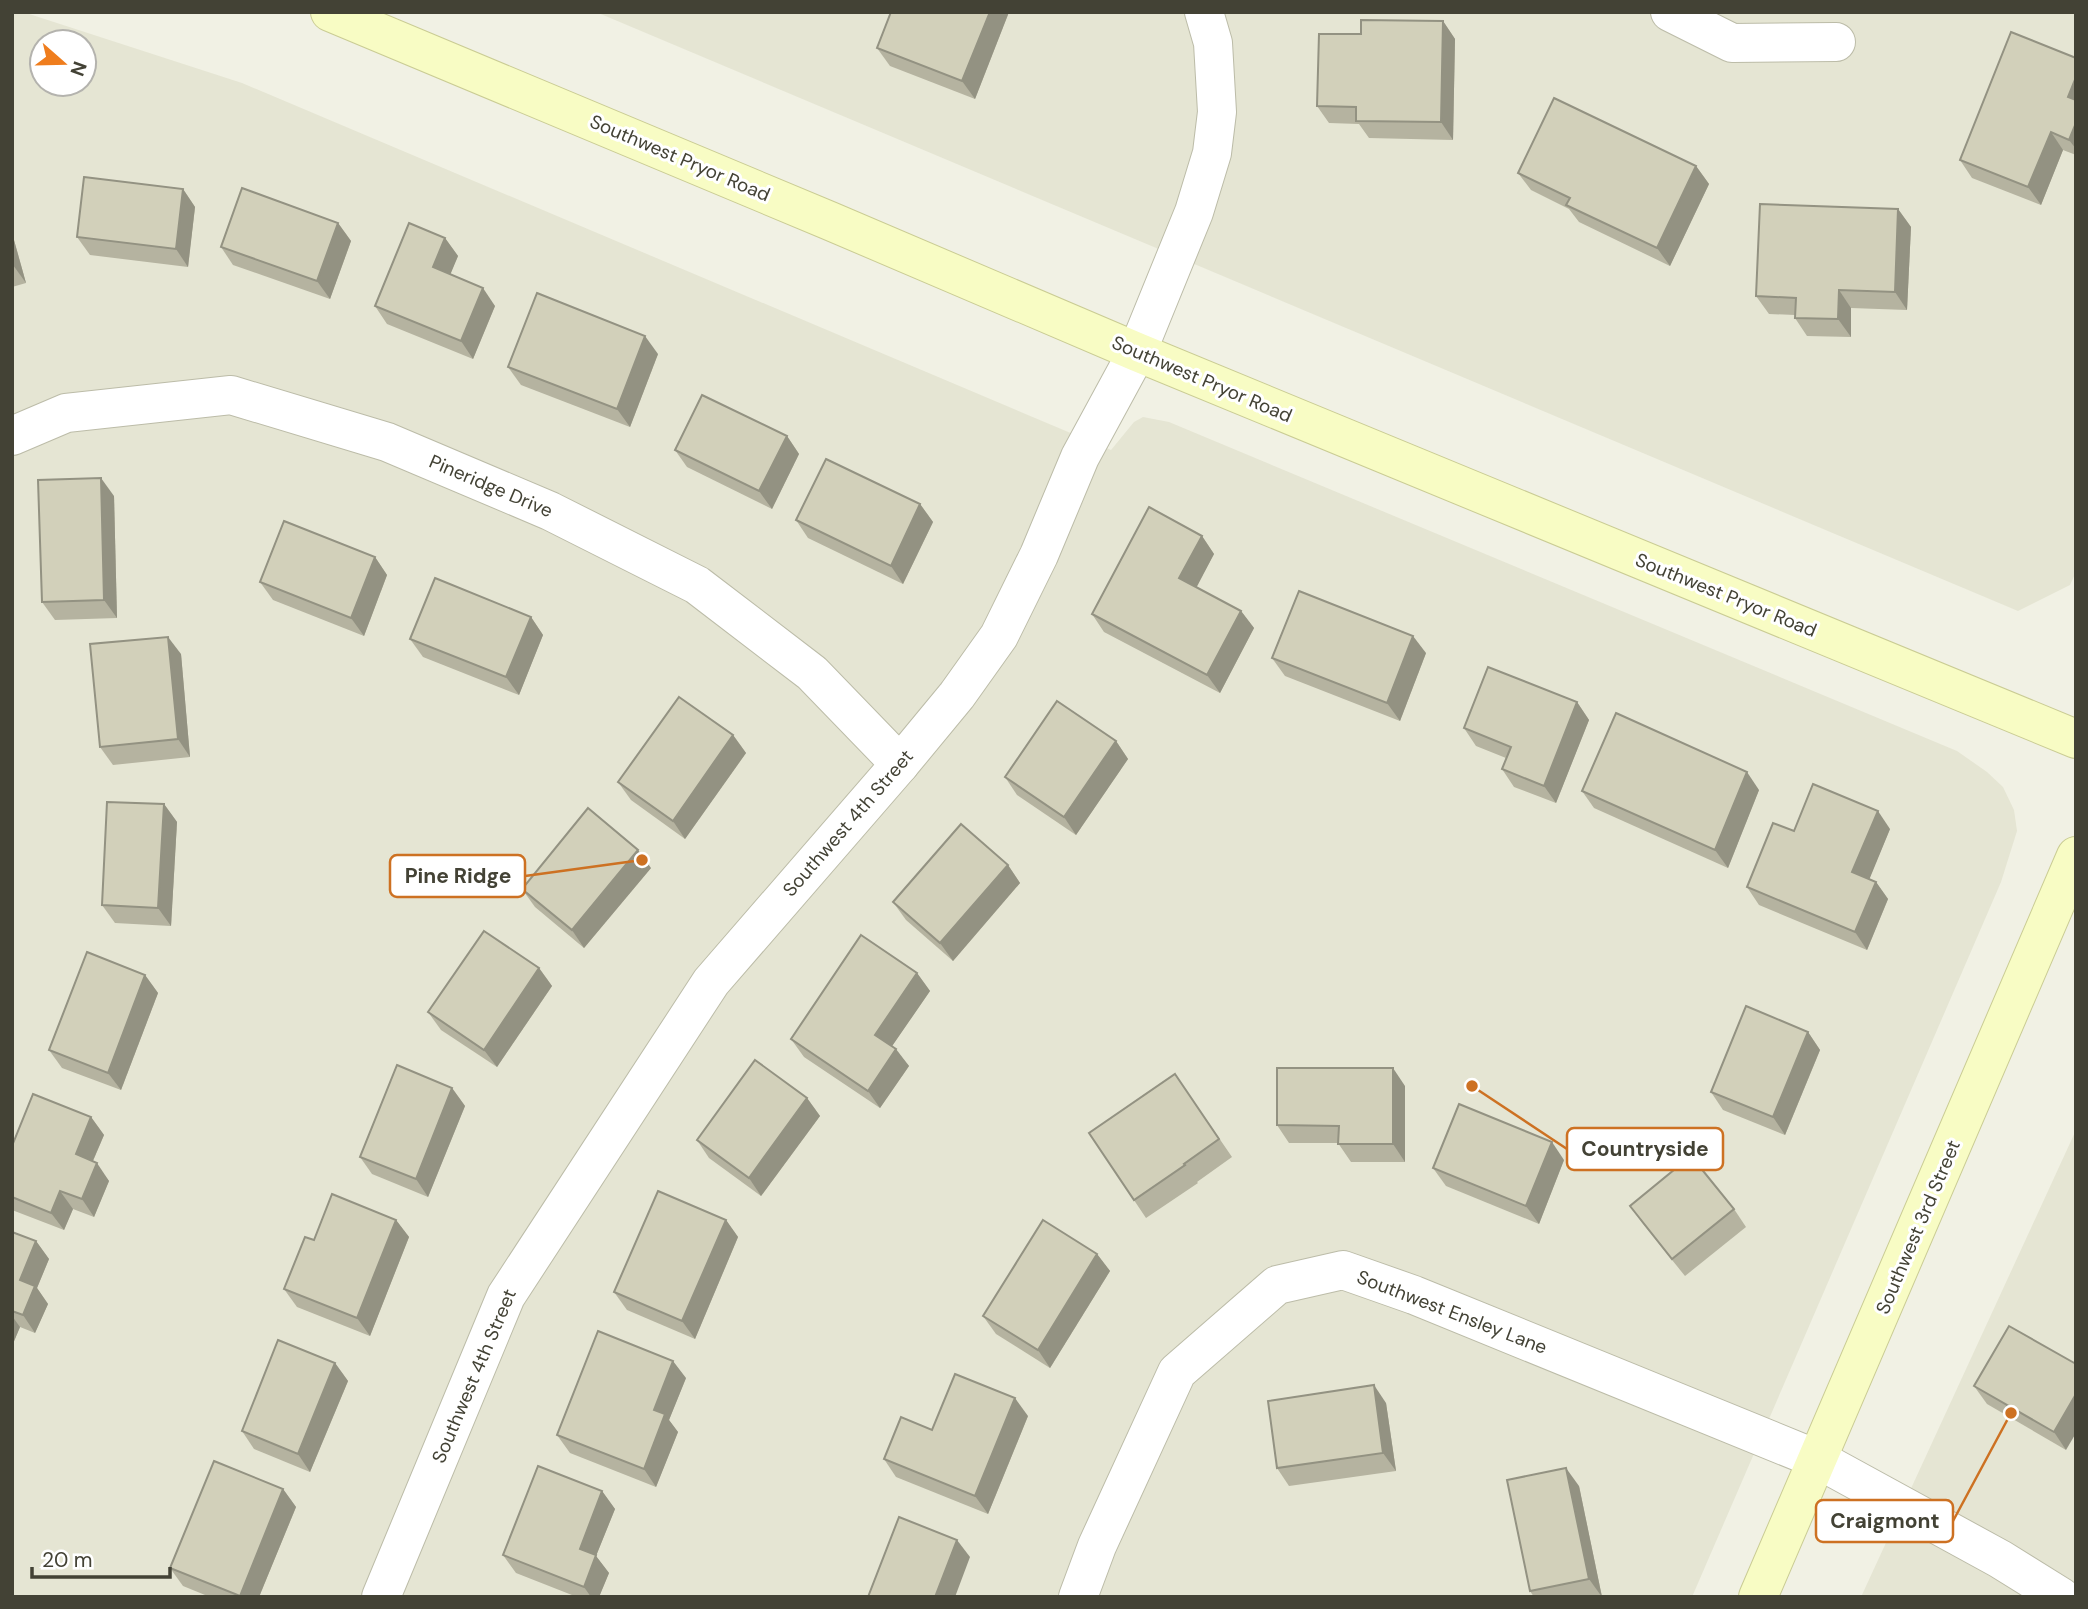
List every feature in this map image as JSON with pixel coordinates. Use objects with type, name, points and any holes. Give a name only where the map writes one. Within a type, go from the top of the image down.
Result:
[{"type":"main road","name":"Southwest Pryor Road","points":[[330,12],[1137,352],[2076,739]]},
{"type":"main road","name":"Southwest 3rd Street","points":[[1758,1597],[2076,856]]},
{"type":"street","name":"Southwest 4th Street","points":[[381,1597],[506,1296],[710,982],[900,764],[957,695],[999,636],[1039,555],[1080,457],[1137,352],[1194,212],[1212,153],[1217,112],[1213,43],[1204,12]]},
{"type":"street","points":[[1670,12],[1732,43],[1836,42]]},
{"type":"street","name":"Pineridge Drive","points":[[12,436],[66,413],[231,395],[387,442],[550,511],[698,585],[812,673],[900,764]]},
{"type":"street","name":"Southwest Ensley Lane","points":[[1079,1597],[1097,1546],[1177,1372],[1277,1284],[1343,1270],[1414,1295],[1819,1460],[2000,1559],[2061,1597]]},
{"type":"shaded area","points":[[12,12],[23,12],[72,28],[28,28],[28,98],[98,98],[98,36],[242,83],[1111,450],[1134,422],[1143,417],[1169,422],[1957,751],[2003,787],[2014,810],[2017,831],[2001,882],[1692,1597],[12,1597]]},
{"type":"shaded area","points":[[596,12],[2076,12],[2076,572],[2070,585],[2018,611]]},
{"type":"shaded area","points":[[2076,1130],[2076,1597],[1861,1597],[2037,1215]]},
{"type":"building","points":[[891,12],[990,12],[962,81],[877,48]]},
{"type":"building","points":[[1361,20],[1443,21],[1441,122],[1356,121],[1356,107],[1317,106],[1319,34],[1361,34]]},
{"type":"building","points":[[2011,32],[2076,58],[2076,77],[2068,97],[2076,100],[2076,123],[2069,140],[2051,132],[2028,187],[1960,160]]},
{"type":"building","points":[[1554,98],[1696,166],[1657,248],[1566,205],[1570,198],[1518,173]]},
{"type":"building","points":[[84,177],[183,189],[176,249],[77,237]]},
{"type":"building","points":[[242,188],[338,223],[317,281],[221,247]]},
{"type":"building","points":[[1760,204],[1898,209],[1895,292],[1839,290],[1838,319],[1795,318],[1796,298],[1756,296]]},
{"type":"building","points":[[409,223],[445,238],[433,267],[483,288],[461,341],[375,306]]},
{"type":"building","points":[[537,293],[645,336],[617,409],[508,367]]},
{"type":"building","points":[[702,395],[787,436],[759,491],[675,450]]},
{"type":"building","points":[[826,459],[920,504],[891,566],[796,520]]},
{"type":"building","points":[[101,478],[104,600],[42,602],[38,480]]},
{"type":"building","points":[[1149,507],[1202,536],[1179,578],[1241,611],[1207,675],[1092,614]]},
{"type":"building","points":[[284,521],[375,557],[351,618],[260,582]]},
{"type":"building","points":[[435,578],[531,617],[506,677],[410,639]]},
{"type":"building","points":[[1299,591],[1413,636],[1387,703],[1272,658]]},
{"type":"building","points":[[168,637],[178,739],[100,747],[90,644]]},
{"type":"building","points":[[1488,667],[1577,702],[1544,786],[1502,769],[1511,747],[1464,728]]},
{"type":"building","points":[[679,697],[733,735],[673,821],[618,782]]},
{"type":"building","points":[[1057,701],[1116,741],[1064,817],[1005,777]]},
{"type":"building","points":[[1616,713],[1747,772],[1715,850],[1582,791]]},
{"type":"building","points":[[1813,784],[1878,811],[1852,872],[1876,882],[1855,932],[1747,887],[1773,823],[1794,831]]},
{"type":"building","points":[[107,802],[164,804],[158,908],[102,905]]},
{"type":"building","points":[[588,808],[638,850],[572,930],[522,889]]},
{"type":"building","points":[[961,824],[1008,865],[940,943],[893,902]]},
{"type":"building","points":[[484,931],[539,968],[484,1050],[428,1012]]},
{"type":"building","points":[[861,935],[917,973],[875,1035],[896,1049],[868,1091],[791,1039]]},
{"type":"building","points":[[87,952],[145,975],[108,1073],[49,1050]]},
{"type":"building","points":[[1746,1006],[1808,1032],[1773,1117],[1711,1092]]},
{"type":"building","points":[[755,1060],[807,1098],[749,1178],[697,1140]]},
{"type":"building","points":[[397,1065],[452,1088],[416,1179],[360,1157]]},
{"type":"building","points":[[1277,1068],[1393,1068],[1393,1144],[1338,1144],[1339,1126],[1277,1125]]},
{"type":"building","points":[[1175,1074],[1219,1139],[1134,1200],[1089,1133]]},
{"type":"building","points":[[33,1094],[91,1117],[76,1154],[97,1163],[82,1199],[60,1191],[51,1213],[12,1197],[12,1146]]},
{"type":"building","points":[[1459,1104],[1552,1142],[1526,1206],[1433,1168]]},
{"type":"building","points":[[1691,1156],[1734,1209],[1672,1259],[1630,1206]]},
{"type":"building","points":[[658,1191],[726,1220],[682,1321],[614,1292]]},
{"type":"building","points":[[332,1194],[396,1220],[357,1318],[284,1289],[305,1237],[314,1240]]},
{"type":"building","points":[[1043,1220],[1097,1254],[1038,1350],[983,1316]]},
{"type":"building","points":[[12,1232],[36,1241],[20,1280],[35,1286],[23,1315],[12,1311]]},
{"type":"building","points":[[2009,1326],[2076,1364],[2076,1394],[2054,1432],[1974,1386]]},
{"type":"building","points":[[598,1331],[673,1361],[654,1410],[665,1414],[644,1469],[557,1435]]},
{"type":"building","points":[[278,1340],[335,1363],[298,1454],[242,1431]]},
{"type":"building","points":[[955,1374],[1015,1398],[975,1496],[884,1459],[901,1417],[932,1430]]},
{"type":"building","points":[[1374,1385],[1383,1453],[1277,1468],[1268,1401]]},
{"type":"building","points":[[214,1461],[283,1489],[240,1596],[170,1568]]},
{"type":"building","points":[[538,1466],[602,1491],[580,1549],[596,1555],[584,1587],[503,1555]]},
{"type":"building","points":[[1566,1468],[1589,1579],[1530,1591],[1507,1480]]},
{"type":"building","points":[[899,1517],[957,1540],[935,1597],[868,1597]]},
{"type":"place","name":"Pine Ridge","points":[[642,860]]},
{"type":"place","name":"Countryside","points":[[1472,1086]]},
{"type":"place","name":"Craigmont","points":[[2011,1413]]}]
